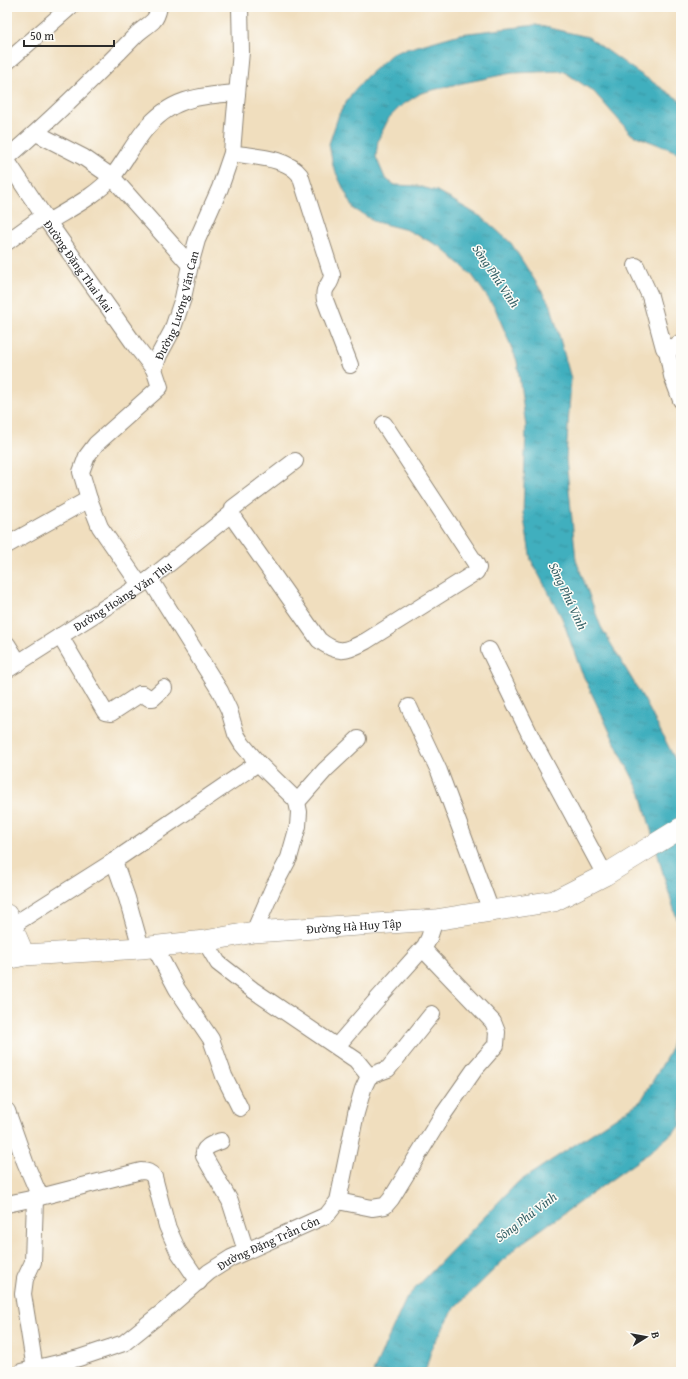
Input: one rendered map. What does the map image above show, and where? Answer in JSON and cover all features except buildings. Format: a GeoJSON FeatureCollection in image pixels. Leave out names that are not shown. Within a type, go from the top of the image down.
{"type":"FeatureCollection","features":[{"type":"Feature","properties":{"kind":"main road","name":"Đường Hà Huy Tập"},"geometry":{"type":"LineString","coordinates":[[16,957],[148,947],[205,941],[254,932],[435,920],[554,901],[605,875],[681,828]]}},
{"type":"Feature","properties":{"kind":"main road"},"geometry":{"type":"LineString","coordinates":[[10,920],[16,957]]}},
{"type":"Feature","properties":{"kind":"street"},"geometry":{"type":"LineString","coordinates":[[7,62],[70,7]]}},
{"type":"Feature","properties":{"kind":"street"},"geometry":{"type":"LineString","coordinates":[[7,160],[98,75],[139,32],[153,21],[157,15],[159,7]]}},
{"type":"Feature","properties":{"kind":"street","name":"Đường Lương Văn Can"},"geometry":{"type":"LineString","coordinates":[[240,7],[241,52],[232,153],[220,188],[196,240],[183,298],[172,331],[159,355],[154,369],[160,387],[96,444],[87,456],[81,472],[88,499],[100,527],[145,582],[220,691],[229,710],[236,734],[242,744],[258,763],[297,802]]}},
{"type":"Feature","properties":{"kind":"street"},"geometry":{"type":"LineString","coordinates":[[7,242],[45,219],[95,192],[112,177],[145,130],[163,112],[173,105],[189,99],[208,95],[237,93]]}},
{"type":"Feature","properties":{"kind":"street"},"geometry":{"type":"LineString","coordinates":[[36,133],[83,157],[112,177],[190,266]]}},
{"type":"Feature","properties":{"kind":"street"},"geometry":{"type":"LineString","coordinates":[[232,153],[276,160],[289,164],[296,168],[300,175],[332,275],[332,280],[324,289],[325,300],[350,365]]}},
{"type":"Feature","properties":{"kind":"street","name":"Đường Đặng Thai Mai"},"geometry":{"type":"LineString","coordinates":[[7,160],[45,219],[135,345],[154,369]]}},
{"type":"Feature","properties":{"kind":"street"},"geometry":{"type":"LineString","coordinates":[[636,266],[650,296],[662,344],[664,348],[674,346],[672,376],[681,400]]}},
{"type":"Feature","properties":{"kind":"street"},"geometry":{"type":"LineString","coordinates":[[232,513],[234,519],[319,640],[329,648],[338,651],[353,648],[366,641],[476,572],[478,568],[384,424]]}},
{"type":"Feature","properties":{"kind":"street","name":"Đường Hoàng Văn Thụ"},"geometry":{"type":"LineString","coordinates":[[13,666],[145,582],[232,513],[233,508],[295,461]]}},
{"type":"Feature","properties":{"kind":"street"},"geometry":{"type":"LineString","coordinates":[[7,544],[88,499]]}},
{"type":"Feature","properties":{"kind":"street"},"geometry":{"type":"LineString","coordinates":[[60,636],[105,712],[111,713],[140,694],[153,698],[164,688]]}},
{"type":"Feature","properties":{"kind":"street"},"geometry":{"type":"LineString","coordinates":[[7,644],[13,666]]}},
{"type":"Feature","properties":{"kind":"street"},"geometry":{"type":"LineString","coordinates":[[489,650],[534,743],[605,875]]}},
{"type":"Feature","properties":{"kind":"street"},"geometry":{"type":"LineString","coordinates":[[409,707],[439,771],[491,911]]}},
{"type":"Feature","properties":{"kind":"street"},"geometry":{"type":"LineString","coordinates":[[254,932],[293,846],[298,826],[299,812],[297,802],[325,770],[358,739]]}},
{"type":"Feature","properties":{"kind":"street"},"geometry":{"type":"LineString","coordinates":[[10,920],[114,861],[258,763]]}},
{"type":"Feature","properties":{"kind":"street"},"geometry":{"type":"LineString","coordinates":[[114,861],[127,898],[148,947],[211,1039],[224,1076],[240,1108]]}},
{"type":"Feature","properties":{"kind":"street"},"geometry":{"type":"LineString","coordinates":[[337,1046],[374,1002],[423,949],[429,938],[435,920]]}},
{"type":"Feature","properties":{"kind":"street"},"geometry":{"type":"LineString","coordinates":[[205,941],[218,963],[253,990],[356,1060],[369,1076],[388,1069],[432,1014]]}},
{"type":"Feature","properties":{"kind":"street"},"geometry":{"type":"LineString","coordinates":[[338,1201],[372,1208],[385,1206],[391,1199],[440,1119],[476,1069],[496,1045],[497,1032],[493,1022],[423,949]]}},
{"type":"Feature","properties":{"kind":"street","name":"Đường Đặng Trần Côn"},"geometry":{"type":"LineString","coordinates":[[28,1370],[79,1358],[124,1343],[145,1328],[209,1272],[231,1258],[328,1215],[338,1201],[356,1113],[363,1089],[369,1076]]}},
{"type":"Feature","properties":{"kind":"street"},"geometry":{"type":"LineString","coordinates":[[7,1111],[38,1198],[33,1262],[25,1279],[23,1294],[28,1370]]}},
{"type":"Feature","properties":{"kind":"street"},"geometry":{"type":"LineString","coordinates":[[221,1140],[205,1149],[203,1153],[230,1200],[246,1252]]}},
{"type":"Feature","properties":{"kind":"street"},"geometry":{"type":"LineString","coordinates":[[7,1204],[38,1198],[141,1171],[151,1173],[157,1186],[167,1226],[178,1251],[198,1282]]}},
{"type":"Feature","properties":{"kind":"water","name":"Sông Phú Vinh"},"geometry":{"type":"Polygon","coordinates":[[[536,25],[588,37],[681,101],[681,151],[677,152],[631,134],[594,92],[563,71],[512,73],[421,93],[401,106],[389,118],[378,140],[376,157],[385,178],[395,185],[417,186],[437,191],[483,218],[511,243],[551,306],[571,379],[566,459],[576,560],[601,627],[645,701],[681,771],[681,932],[641,794],[581,671],[562,618],[531,560],[523,513],[526,427],[517,361],[495,308],[472,275],[441,247],[407,230],[376,222],[354,209],[333,166],[329,144],[339,114],[352,93],[367,76],[393,53],[460,34],[536,25]]]}},
{"type":"Feature","properties":{"kind":"water","name":"Sông Phú Vinh"},"geometry":{"type":"Polygon","coordinates":[[[681,1004],[681,1126],[646,1155],[519,1245],[454,1309],[432,1347],[425,1372],[373,1372],[407,1297],[517,1183],[641,1101],[669,1053],[681,1004]]]}}]}
